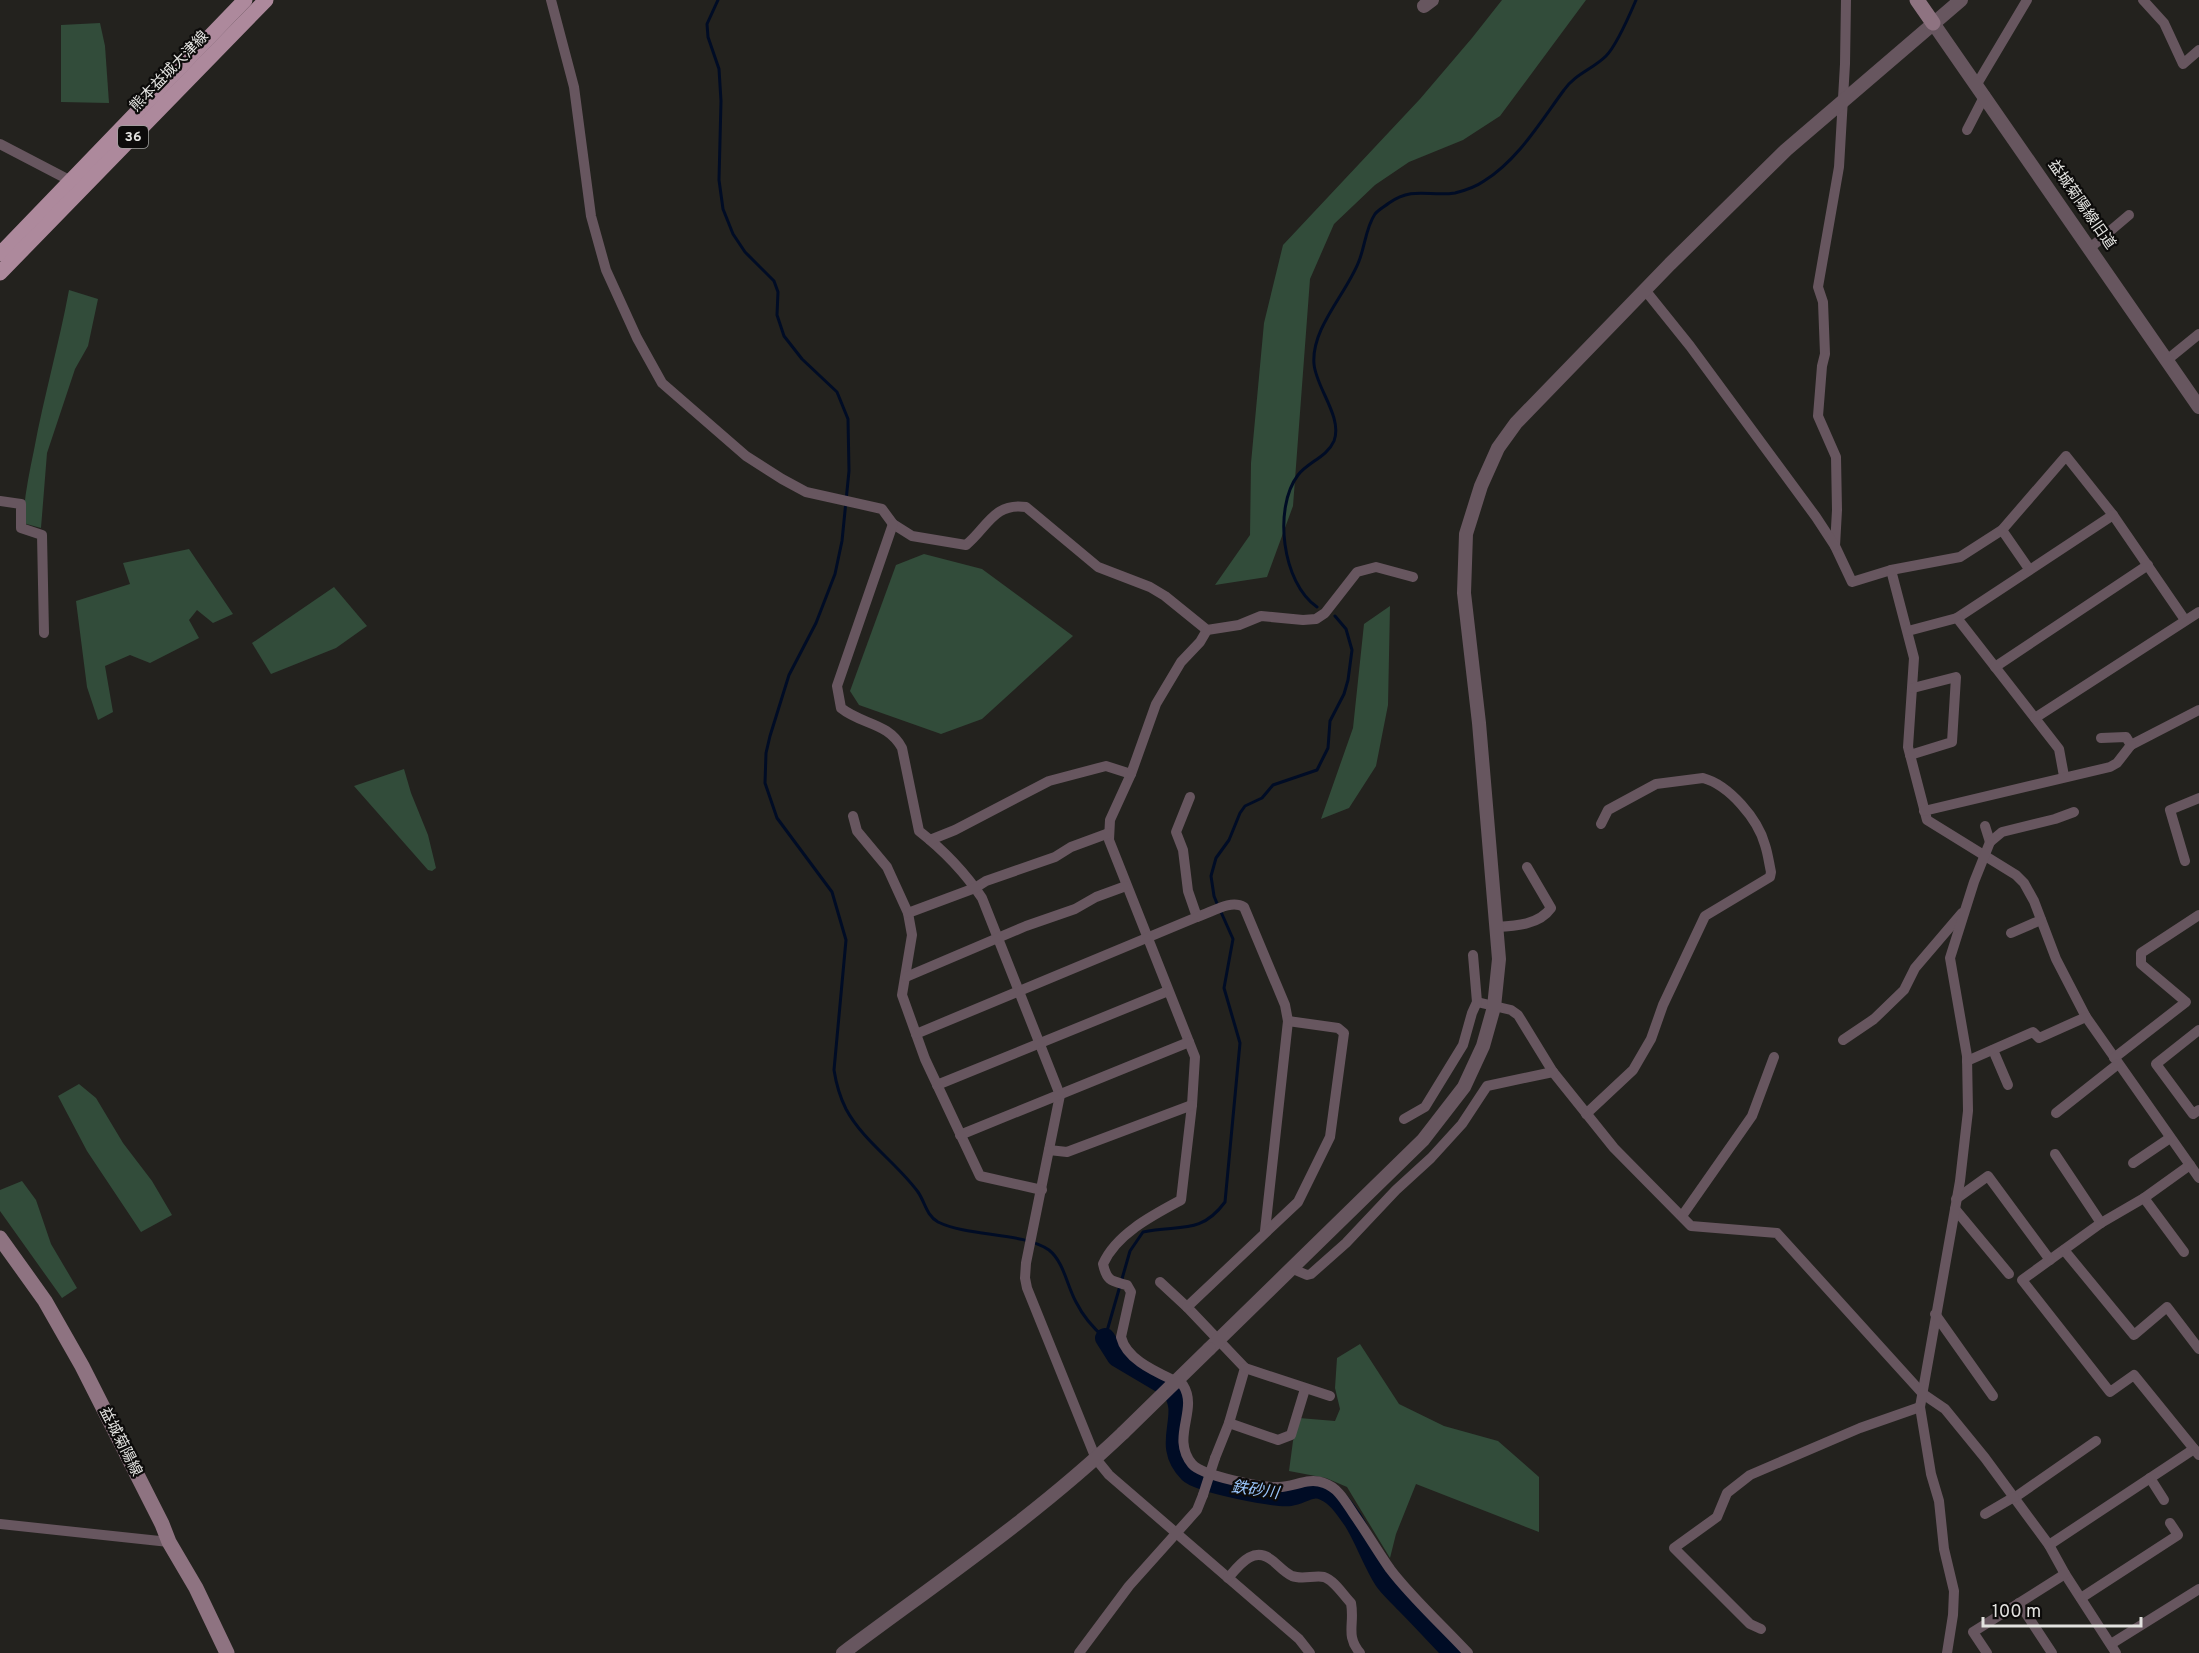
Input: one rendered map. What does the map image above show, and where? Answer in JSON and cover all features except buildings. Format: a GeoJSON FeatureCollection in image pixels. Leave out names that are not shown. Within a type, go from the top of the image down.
{"type":"FeatureCollection","features":[{"type":"Feature","properties":{"kind":"main road","name":"熊本益城大津線"},"geometry":{"type":"LineString","coordinates":[[0,254],[245,0]]}},
{"type":"Feature","properties":{"kind":"main road","name":"熊本益城大津線"},"geometry":{"type":"LineString","coordinates":[[0,273],[266,0]]}},
{"type":"Feature","properties":{"kind":"main road"},"geometry":{"type":"LineString","coordinates":[[1918,1],[1933,23]]}},
{"type":"Feature","properties":{"kind":"main road","name":"益城菊陽線"},"geometry":{"type":"LineString","coordinates":[[0,1238],[45,1301],[82,1366],[227,1653]]}},
{"type":"Feature","properties":{"kind":"street"},"geometry":{"type":"LineString","coordinates":[[551,0],[574,87],[591,216],[606,270],[637,338],[662,383],[746,456],[806,492],[882,509],[893,524],[912,536],[966,545],[998,511],[1014,505],[1026,507],[1098,567],[1150,587],[1166,596],[1206,630],[1239,625],[1261,616],[1316,619],[1325,613],[1357,572],[1376,567],[1413,577]]}},
{"type":"Feature","properties":{"kind":"street"},"geometry":{"type":"LineString","coordinates":[[1835,546],[1836,457],[1818,416],[1821,366],[1825,354],[1823,302],[1818,287],[1839,167],[1846,0]]}},
{"type":"Feature","properties":{"kind":"street"},"geometry":{"type":"LineString","coordinates":[[843,1653],[1004,1533],[1096,1459],[1423,1140],[1464,1087],[1475,1067],[1494,1007],[1499,959],[1479,723],[1464,593],[1466,534],[1481,486],[1494,458],[1516,423],[1645,290],[1786,150],[1961,0]]}},
{"type":"Feature","properties":{"kind":"street"},"geometry":{"type":"LineString","coordinates":[[1967,130],[1981,90],[2028,0]]}},
{"type":"Feature","properties":{"kind":"street"},"geometry":{"type":"LineString","coordinates":[[2143,0],[2164,23],[2183,64],[2199,50]]}},
{"type":"Feature","properties":{"kind":"street","name":"益城菊陽線旧道"},"geometry":{"type":"LineString","coordinates":[[1933,23],[2199,407]]}},
{"type":"Feature","properties":{"kind":"street"},"geometry":{"type":"LineString","coordinates":[[0,144],[71,181]]}},
{"type":"Feature","properties":{"kind":"street"},"geometry":{"type":"LineString","coordinates":[[2090,248],[2129,215]]}},
{"type":"Feature","properties":{"kind":"street"},"geometry":{"type":"LineString","coordinates":[[1645,290],[1690,346],[1816,517],[1835,546],[1852,582],[1891,570],[1960,556],[2002,530],[2066,456],[2113,515],[2185,620]]}},
{"type":"Feature","properties":{"kind":"street"},"geometry":{"type":"LineString","coordinates":[[2167,360],[2199,334]]}},
{"type":"Feature","properties":{"kind":"street"},"geometry":{"type":"LineString","coordinates":[[0,501],[21,504],[21,528],[42,535],[44,633]]}},
{"type":"Feature","properties":{"kind":"street"},"geometry":{"type":"LineString","coordinates":[[1908,631],[1956,618],[2113,515]]}},
{"type":"Feature","properties":{"kind":"street"},"geometry":{"type":"LineString","coordinates":[[893,524],[837,686],[841,708],[852,716],[887,729],[902,748],[920,831],[982,898],[1060,1095],[1026,1263],[1027,1288],[1096,1459],[1109,1475],[1299,1639],[1310,1653]]}},
{"type":"Feature","properties":{"kind":"street"},"geometry":{"type":"LineString","coordinates":[[2002,530],[2029,568]]}},
{"type":"Feature","properties":{"kind":"street"},"geometry":{"type":"LineString","coordinates":[[1995,667],[2148,566]]}},
{"type":"Feature","properties":{"kind":"street"},"geometry":{"type":"LineString","coordinates":[[1891,570],[1914,658],[1908,747],[1927,820],[2016,875],[2024,883],[2042,920],[2056,959],[2086,1017],[2199,1178]]}},
{"type":"Feature","properties":{"kind":"street"},"geometry":{"type":"LineString","coordinates":[[2035,718],[2199,612]]}},
{"type":"Feature","properties":{"kind":"street"},"geometry":{"type":"LineString","coordinates":[[1956,618],[2059,749],[2064,776]]}},
{"type":"Feature","properties":{"kind":"street"},"geometry":{"type":"LineString","coordinates":[[1206,630],[1200,642],[1181,662],[1156,704],[1131,774],[1110,820],[1109,840],[1195,1057],[1181,1200],[1149,1217],[1113,1247],[1103,1264],[1105,1275],[1108,1279],[1127,1285],[1131,1292],[1121,1337],[1129,1354],[1182,1385],[1186,1390],[1188,1406],[1182,1438],[1191,1463],[1215,1477],[1279,1488],[1309,1481],[1324,1483],[1339,1492],[1392,1570],[1468,1653]]}},
{"type":"Feature","properties":{"kind":"street"},"geometry":{"type":"LineString","coordinates":[[1910,755],[1952,742],[1956,677],[1912,688]]}},
{"type":"Feature","properties":{"kind":"street"},"geometry":{"type":"LineString","coordinates":[[1924,811],[2064,776],[2110,767],[2117,763],[2131,745],[2199,710]]}},
{"type":"Feature","properties":{"kind":"street"},"geometry":{"type":"LineString","coordinates":[[2101,738],[2126,737],[2131,745]]}},
{"type":"Feature","properties":{"kind":"street"},"geometry":{"type":"LineString","coordinates":[[930,840],[955,830],[1049,781],[1106,765],[1131,774]]}},
{"type":"Feature","properties":{"kind":"street"},"geometry":{"type":"LineString","coordinates":[[1586,1114],[1633,1070],[1651,1039],[1663,1005],[1705,916],[1770,877],[1771,873],[1763,839],[1743,805],[1710,780],[1703,778],[1656,784],[1608,810],[1601,824]]}},
{"type":"Feature","properties":{"kind":"street"},"geometry":{"type":"LineString","coordinates":[[1190,797],[1176,832],[1183,850],[1188,891],[1201,916]]}},
{"type":"Feature","properties":{"kind":"street"},"geometry":{"type":"LineString","coordinates":[[2185,861],[2170,810],[2199,798]]}},
{"type":"Feature","properties":{"kind":"street"},"geometry":{"type":"LineString","coordinates":[[1990,842],[2002,832],[2074,813]]}},
{"type":"Feature","properties":{"kind":"street"},"geometry":{"type":"LineString","coordinates":[[853,816],[858,831],[887,867],[908,913],[912,935],[902,995],[937,1085],[980,1176],[1042,1190]]}},
{"type":"Feature","properties":{"kind":"street"},"geometry":{"type":"LineString","coordinates":[[1949,1652],[1954,1591],[1944,1549],[1939,1501],[1931,1474],[1920,1407],[1956,1204],[1968,1111],[1967,1061],[1950,958],[1974,882],[1986,857],[1990,842],[1985,826]]}},
{"type":"Feature","properties":{"kind":"street"},"geometry":{"type":"LineString","coordinates":[[908,913],[975,888],[986,881],[1055,857],[1071,847],[1109,833]]}},
{"type":"Feature","properties":{"kind":"street"},"geometry":{"type":"LineString","coordinates":[[1496,927],[1523,925],[1547,914],[1551,908],[1527,867]]}},
{"type":"Feature","properties":{"kind":"street"},"geometry":{"type":"LineString","coordinates":[[906,977],[1126,886]]}},
{"type":"Feature","properties":{"kind":"street"},"geometry":{"type":"LineString","coordinates":[[916,1034],[1201,916],[1232,904],[1244,907],[1285,1005],[1288,1021],[1265,1230]]}},
{"type":"Feature","properties":{"kind":"street"},"geometry":{"type":"LineString","coordinates":[[1843,1040],[1875,1019],[1904,990],[1915,968],[1966,908]]}},
{"type":"Feature","properties":{"kind":"street"},"geometry":{"type":"LineString","coordinates":[[2056,1113],[2186,1002],[2141,964],[2140,953],[2199,915]]}},
{"type":"Feature","properties":{"kind":"street"},"geometry":{"type":"LineString","coordinates":[[2012,933],[2042,920]]}},
{"type":"Feature","properties":{"kind":"street"},"geometry":{"type":"LineString","coordinates":[[1404,1119],[1425,1107],[1463,1045],[1477,1002],[1473,955]]}},
{"type":"Feature","properties":{"kind":"street"},"geometry":{"type":"LineString","coordinates":[[937,1085],[1168,990]]}},
{"type":"Feature","properties":{"kind":"street"},"geometry":{"type":"LineString","coordinates":[[1477,1002],[1511,1010],[1518,1015],[1553,1072],[1586,1114],[1614,1148],[1691,1226],[1777,1233],[1923,1394],[1945,1409],[1985,1458],[2049,1545],[2065,1574],[2114,1649],[2199,1589]]}},
{"type":"Feature","properties":{"kind":"street"},"geometry":{"type":"LineString","coordinates":[[1967,1061],[2033,1032],[2040,1042],[2086,1017]]}},
{"type":"Feature","properties":{"kind":"street"},"geometry":{"type":"LineString","coordinates":[[1187,1307],[1265,1230],[1298,1202],[1330,1137],[1344,1036],[1342,1030],[1288,1021]]}},
{"type":"Feature","properties":{"kind":"street"},"geometry":{"type":"LineString","coordinates":[[2199,1030],[2156,1064],[2193,1114],[2199,1110]]}},
{"type":"Feature","properties":{"kind":"street"},"geometry":{"type":"LineString","coordinates":[[960,1136],[1190,1042]]}},
{"type":"Feature","properties":{"kind":"street"},"geometry":{"type":"LineString","coordinates":[[1993,1050],[2008,1085]]}},
{"type":"Feature","properties":{"kind":"street"},"geometry":{"type":"LineString","coordinates":[[1682,1216],[1752,1116],[1774,1057]]}},
{"type":"Feature","properties":{"kind":"street"},"geometry":{"type":"LineString","coordinates":[[1293,1269],[1307,1275],[1311,1274],[1346,1244],[1454,1133],[1487,1086],[1553,1072]]}},
{"type":"Feature","properties":{"kind":"street"},"geometry":{"type":"LineString","coordinates":[[1048,1150],[1067,1152],[1192,1105]]}},
{"type":"Feature","properties":{"kind":"street"},"geometry":{"type":"LineString","coordinates":[[2133,1163],[2170,1138]]}},
{"type":"Feature","properties":{"kind":"street"},"geometry":{"type":"LineString","coordinates":[[2055,1154],[2101,1223]]}},
{"type":"Feature","properties":{"kind":"street"},"geometry":{"type":"LineString","coordinates":[[2049,1545],[2150,1478],[2197,1452],[2134,1375],[2110,1392],[2022,1280],[2101,1223],[2144,1198],[2190,1165]]}},
{"type":"Feature","properties":{"kind":"street"},"geometry":{"type":"LineString","coordinates":[[1956,1204],[1988,1176],[2050,1260]]}},
{"type":"Feature","properties":{"kind":"street"},"geometry":{"type":"LineString","coordinates":[[2144,1198],[2184,1252]]}},
{"type":"Feature","properties":{"kind":"street"},"geometry":{"type":"LineString","coordinates":[[1956,1204],[2009,1274]]}},
{"type":"Feature","properties":{"kind":"street"},"geometry":{"type":"LineString","coordinates":[[2064,1250],[2134,1335],[2167,1307],[2199,1349]]}},
{"type":"Feature","properties":{"kind":"street"},"geometry":{"type":"LineString","coordinates":[[1160,1282],[1187,1307],[1214,1345],[1245,1368],[1330,1396]]}},
{"type":"Feature","properties":{"kind":"street"},"geometry":{"type":"LineString","coordinates":[[1935,1314],[1993,1396]]}},
{"type":"Feature","properties":{"kind":"street"},"geometry":{"type":"LineString","coordinates":[[1079,1653],[1129,1586],[1178,1534],[1197,1510],[1229,1423],[1245,1368]]}},
{"type":"Feature","properties":{"kind":"street"},"geometry":{"type":"LineString","coordinates":[[1229,1423],[1278,1440],[1285,1439],[1291,1435],[1305,1389]]}},
{"type":"Feature","properties":{"kind":"street"},"geometry":{"type":"LineString","coordinates":[[1761,1629],[1750,1624],[1674,1548],[1717,1517],[1727,1493],[1750,1475],[1860,1428],[1920,1407]]}},
{"type":"Feature","properties":{"kind":"street"},"geometry":{"type":"LineString","coordinates":[[1985,1514],[2014,1498],[2096,1442]]}},
{"type":"Feature","properties":{"kind":"street"},"geometry":{"type":"LineString","coordinates":[[2150,1478],[2164,1500]]}},
{"type":"Feature","properties":{"kind":"street"},"geometry":{"type":"LineString","coordinates":[[2081,1598],[2178,1535],[2170,1522]]}},
{"type":"Feature","properties":{"kind":"street"},"geometry":{"type":"LineString","coordinates":[[0,1524],[169,1542]]}},
{"type":"Feature","properties":{"kind":"street"},"geometry":{"type":"LineString","coordinates":[[1227,1578],[1243,1560],[1254,1556],[1268,1557],[1289,1575],[1299,1578],[1324,1577],[1330,1580],[1351,1603],[1351,1638],[1360,1653]]}},
{"type":"Feature","properties":{"kind":"street"},"geometry":{"type":"LineString","coordinates":[[1986,1653],[1973,1632],[2065,1574]]}},
{"type":"Feature","properties":{"kind":"street"},"geometry":{"type":"LineString","coordinates":[[2019,1603],[2052,1653]]}},
{"type":"Feature","properties":{"kind":"green space"},"geometry":{"type":"Polygon","coordinates":[[[1502,0],[1586,0],[1500,116],[1463,140],[1409,162],[1375,185],[1334,224],[1310,279],[1293,506],[1267,577],[1215,585],[1250,535],[1251,463],[1264,323],[1283,245],[1420,99],[1502,0]]]}},
{"type":"Feature","properties":{"kind":"green space"},"geometry":{"type":"Polygon","coordinates":[[[100,23],[105,46],[109,103],[61,102],[61,25],[100,23]]]}},
{"type":"Feature","properties":{"kind":"green space"},"geometry":{"type":"Polygon","coordinates":[[[69,290],[98,299],[88,346],[75,369],[47,453],[41,528],[23,523],[24,504],[69,290]]]}},
{"type":"Feature","properties":{"kind":"green space"},"geometry":{"type":"Polygon","coordinates":[[[189,549],[233,614],[213,623],[197,610],[189,620],[199,638],[150,663],[130,655],[105,666],[113,712],[98,720],[87,687],[76,601],[130,584],[123,563],[189,549]]]}},
{"type":"Feature","properties":{"kind":"green space"},"geometry":{"type":"Polygon","coordinates":[[[924,554],[982,569],[1073,636],[982,719],[941,734],[859,705],[850,691],[896,565],[924,554]]]}},
{"type":"Feature","properties":{"kind":"green space"},"geometry":{"type":"Polygon","coordinates":[[[334,587],[367,626],[336,648],[271,674],[252,643],[334,587]]]}},
{"type":"Feature","properties":{"kind":"green space"},"geometry":{"type":"Polygon","coordinates":[[[1390,606],[1388,705],[1376,766],[1349,808],[1321,819],[1353,728],[1364,624],[1390,606]]]}},
{"type":"Feature","properties":{"kind":"green space"},"geometry":{"type":"Polygon","coordinates":[[[404,769],[428,835],[436,868],[432,871],[428,870],[354,786],[404,769]]]}},
{"type":"Feature","properties":{"kind":"green space"},"geometry":{"type":"Polygon","coordinates":[[[79,1084],[96,1098],[123,1143],[152,1181],[172,1215],[141,1232],[87,1151],[58,1096],[79,1084]]]}},
{"type":"Feature","properties":{"kind":"green space"},"geometry":{"type":"Polygon","coordinates":[[[22,1181],[36,1200],[51,1244],[77,1288],[62,1298],[0,1211],[0,1190],[22,1181]]]}},
{"type":"Feature","properties":{"kind":"green space"},"geometry":{"type":"Polygon","coordinates":[[[1360,1344],[1399,1404],[1444,1426],[1498,1441],[1539,1477],[1539,1532],[1416,1484],[1396,1534],[1390,1558],[1347,1487],[1326,1478],[1289,1471],[1299,1418],[1335,1421],[1340,1409],[1335,1388],[1337,1358],[1360,1344]]]}},
{"type":"Feature","properties":{"kind":"waterway"},"geometry":{"type":"LineString","coordinates":[[718,0],[707,24],[708,37],[719,69],[721,101],[719,180],[723,209],[733,234],[745,252],[774,281],[778,292],[777,315],[784,336],[802,359],[837,392],[848,419],[849,471],[842,541],[835,574],[816,623],[789,675],[766,753],[765,783],[777,818],[832,892],[846,940],[834,1070],[838,1090],[853,1121],[910,1181],[934,1219],[951,1227],[1025,1240],[1049,1250],[1062,1268],[1082,1312],[1105,1338],[1130,1251],[1143,1232],[1197,1224],[1216,1213],[1225,1202],[1240,1043],[1224,988],[1233,939],[1221,912]]}},
{"type":"Feature","properties":{"kind":"waterway"},"geometry":{"type":"LineString","coordinates":[[1317,607],[1305,596],[1289,563],[1285,544],[1286,506],[1290,489],[1298,475],[1327,451],[1334,441],[1335,422],[1316,373],[1315,351],[1324,324],[1359,261],[1372,219],[1378,211],[1398,198],[1414,193],[1455,193],[1478,185],[1496,172],[1528,139],[1568,84],[1606,56],[1623,29],[1636,0]]}},
{"type":"Feature","properties":{"kind":"waterway"},"geometry":{"type":"LineString","coordinates":[[1218,906],[1211,876],[1216,858],[1229,840],[1240,813],[1245,806],[1262,798],[1273,785],[1317,770],[1328,748],[1330,721],[1344,694],[1352,650],[1346,629],[1335,616]]}},
{"type":"Feature","properties":{"kind":"waterway","name":"鉄砂川"},"geometry":{"type":"LineString","coordinates":[[1105,1338],[1117,1357],[1171,1389],[1177,1399],[1178,1409],[1176,1451],[1180,1462],[1189,1473],[1207,1481],[1270,1495],[1290,1496],[1316,1489],[1329,1493],[1353,1520],[1386,1583],[1453,1653]]}}]}
